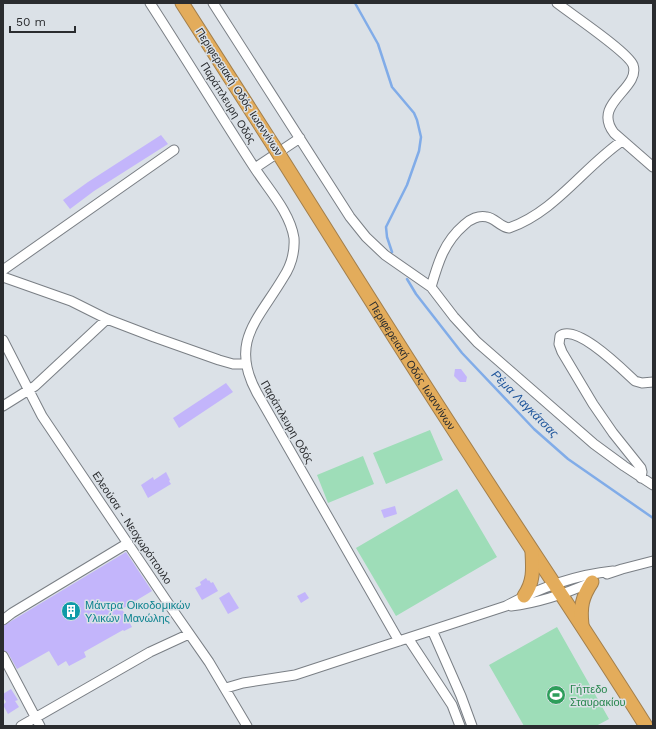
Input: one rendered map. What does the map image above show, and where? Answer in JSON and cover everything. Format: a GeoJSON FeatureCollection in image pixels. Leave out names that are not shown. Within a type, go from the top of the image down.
{"type":"FeatureCollection","features":[{"type":"Feature","properties":{"kind":"highway","name":"Περιφερειακή Οδός Ιωαννίνων"},"geometry":{"type":"LineString","coordinates":[[182,3],[444,416],[582,625],[646,726]]}},
{"type":"Feature","properties":{"kind":"highway"},"geometry":{"type":"LineString","coordinates":[[524,596],[529,590],[533,577],[532,550]]}},
{"type":"Feature","properties":{"kind":"highway"},"geometry":{"type":"LineString","coordinates":[[582,625],[581,606],[583,598],[592,582]]}},
{"type":"Feature","properties":{"kind":"street","name":"Παράπλευρη Οδός"},"geometry":{"type":"LineString","coordinates":[[150,3],[282,208],[289,222],[294,238],[292,260],[286,274],[249,333],[246,346],[246,364],[249,376],[257,393],[399,641]]}},
{"type":"Feature","properties":{"kind":"street"},"geometry":{"type":"LineString","coordinates":[[213,3],[358,228],[385,255],[431,287],[454,317],[478,342],[594,444],[653,485]]}},
{"type":"Feature","properties":{"kind":"street"},"geometry":{"type":"LineString","coordinates":[[556,3],[614,46],[626,56],[632,64],[632,79],[610,108],[607,116],[609,127],[622,141],[653,166]]}},
{"type":"Feature","properties":{"kind":"street"},"geometry":{"type":"LineString","coordinates":[[255,168],[300,138]]}},
{"type":"Feature","properties":{"kind":"street"},"geometry":{"type":"LineString","coordinates":[[431,287],[443,252],[455,233],[466,222],[475,218],[486,216],[504,227],[509,228],[538,213],[549,206],[597,160],[622,141]]}},
{"type":"Feature","properties":{"kind":"street"},"geometry":{"type":"LineString","coordinates":[[3,270],[174,150]]}},
{"type":"Feature","properties":{"kind":"street"},"geometry":{"type":"LineString","coordinates":[[3,277],[71,301],[107,319],[219,360],[233,364],[246,364]]}},
{"type":"Feature","properties":{"kind":"street"},"geometry":{"type":"LineString","coordinates":[[3,406],[28,391],[107,319]]}},
{"type":"Feature","properties":{"kind":"street"},"geometry":{"type":"LineString","coordinates":[[641,478],[641,468],[602,418],[572,369],[560,347],[560,336],[562,334],[568,334],[582,337],[635,380],[642,383],[653,382]]}},
{"type":"Feature","properties":{"kind":"street","name":"Ελεούσα - Νεοχωρόπουλο"},"geometry":{"type":"LineString","coordinates":[[3,340],[28,391],[52,432],[189,634],[210,662],[248,726]]}},
{"type":"Feature","properties":{"kind":"street"},"geometry":{"type":"LineString","coordinates":[[3,620],[18,609],[128,543]]}},
{"type":"Feature","properties":{"kind":"street"},"geometry":{"type":"LineString","coordinates":[[506,606],[531,603],[586,575],[613,571],[653,562]]}},
{"type":"Feature","properties":{"kind":"street"},"geometry":{"type":"LineString","coordinates":[[226,688],[243,683],[295,676],[506,606],[524,596],[592,582],[613,571]]}},
{"type":"Feature","properties":{"kind":"street"},"geometry":{"type":"LineString","coordinates":[[432,630],[459,690],[472,726]]}},
{"type":"Feature","properties":{"kind":"street"},"geometry":{"type":"LineString","coordinates":[[21,726],[150,652],[189,634]]}},
{"type":"Feature","properties":{"kind":"street"},"geometry":{"type":"LineString","coordinates":[[408,638],[452,705],[460,726]]}},
{"type":"Feature","properties":{"kind":"street"},"geometry":{"type":"LineString","coordinates":[[3,656],[40,726]]}},
{"type":"Feature","properties":{"kind":"green space"},"geometry":{"type":"Polygon","coordinates":[[[430,430],[443,460],[386,484],[373,453],[430,430]]]}},
{"type":"Feature","properties":{"kind":"green space"},"geometry":{"type":"Polygon","coordinates":[[[363,456],[374,484],[328,503],[317,475],[363,456]]]}},
{"type":"Feature","properties":{"kind":"green space"},"geometry":{"type":"Polygon","coordinates":[[[457,489],[497,557],[396,616],[356,548],[457,489]]]}},
{"type":"Feature","properties":{"kind":"green space"},"geometry":{"type":"Polygon","coordinates":[[[557,627],[609,719],[596,726],[524,726],[489,665],[557,627]]]}},
{"type":"Feature","properties":{"kind":"building"},"geometry":{"type":"Polygon","coordinates":[[[161,135],[168,144],[94,191],[70,209],[63,200],[88,182],[161,135]]]}},
{"type":"Feature","properties":{"kind":"building"},"geometry":{"type":"Polygon","coordinates":[[[455,369],[461,369],[467,377],[466,382],[460,382],[454,376],[455,369]]]}},
{"type":"Feature","properties":{"kind":"building"},"geometry":{"type":"Polygon","coordinates":[[[226,383],[233,392],[179,428],[173,418],[226,383]]]}},
{"type":"Feature","properties":{"kind":"building"},"geometry":{"type":"Polygon","coordinates":[[[166,472],[171,484],[148,498],[141,485],[153,477],[154,480],[166,472]]]}},
{"type":"Feature","properties":{"kind":"building"},"geometry":{"type":"Polygon","coordinates":[[[395,506],[397,514],[384,518],[381,510],[395,506]]]}},
{"type":"Feature","properties":{"kind":"building","name":"Μάντρα Οικοδομικών Υλικών Μανώλης"},"geometry":{"type":"Polygon","coordinates":[[[126,552],[152,591],[122,609],[132,627],[124,631],[123,630],[84,652],[86,657],[69,666],[66,661],[58,666],[49,651],[17,669],[8,653],[3,650],[3,626],[126,552]]]}},
{"type":"Feature","properties":{"kind":"building"},"geometry":{"type":"Polygon","coordinates":[[[206,578],[211,583],[213,582],[218,591],[202,600],[195,588],[201,585],[200,582],[206,578]]]}},
{"type":"Feature","properties":{"kind":"building"},"geometry":{"type":"Polygon","coordinates":[[[229,592],[239,608],[228,614],[219,598],[229,592]]]}},
{"type":"Feature","properties":{"kind":"building"},"geometry":{"type":"Polygon","coordinates":[[[305,592],[309,598],[301,603],[297,596],[305,592]]]}},
{"type":"Feature","properties":{"kind":"building"},"geometry":{"type":"Polygon","coordinates":[[[11,689],[18,700],[15,701],[19,707],[8,714],[3,705],[6,702],[3,694],[11,689]]]}},
{"type":"Feature","properties":{"kind":"waterway","name":"Ρέμα Λαγκάτσας"},"geometry":{"type":"LineString","coordinates":[[355,3],[378,44],[392,87],[414,113],[421,137],[419,151],[407,185],[386,227],[387,237],[392,252]]}},
{"type":"Feature","properties":{"kind":"waterway","name":"Ρέμα Λαγκάτσας"},"geometry":{"type":"LineString","coordinates":[[407,279],[416,294],[462,353],[534,429],[568,459],[653,518]]}},
{"type":"Feature","properties":{"kind":"place","name":"Μάντρα Οικοδομικών Υλικών Μανώλης"},"geometry":{"type":"Point","coordinates":[71,611]}},
{"type":"Feature","properties":{"kind":"place","name":"Γήπεδο Σταυρακίου"},"geometry":{"type":"Point","coordinates":[556,695]}}]}
